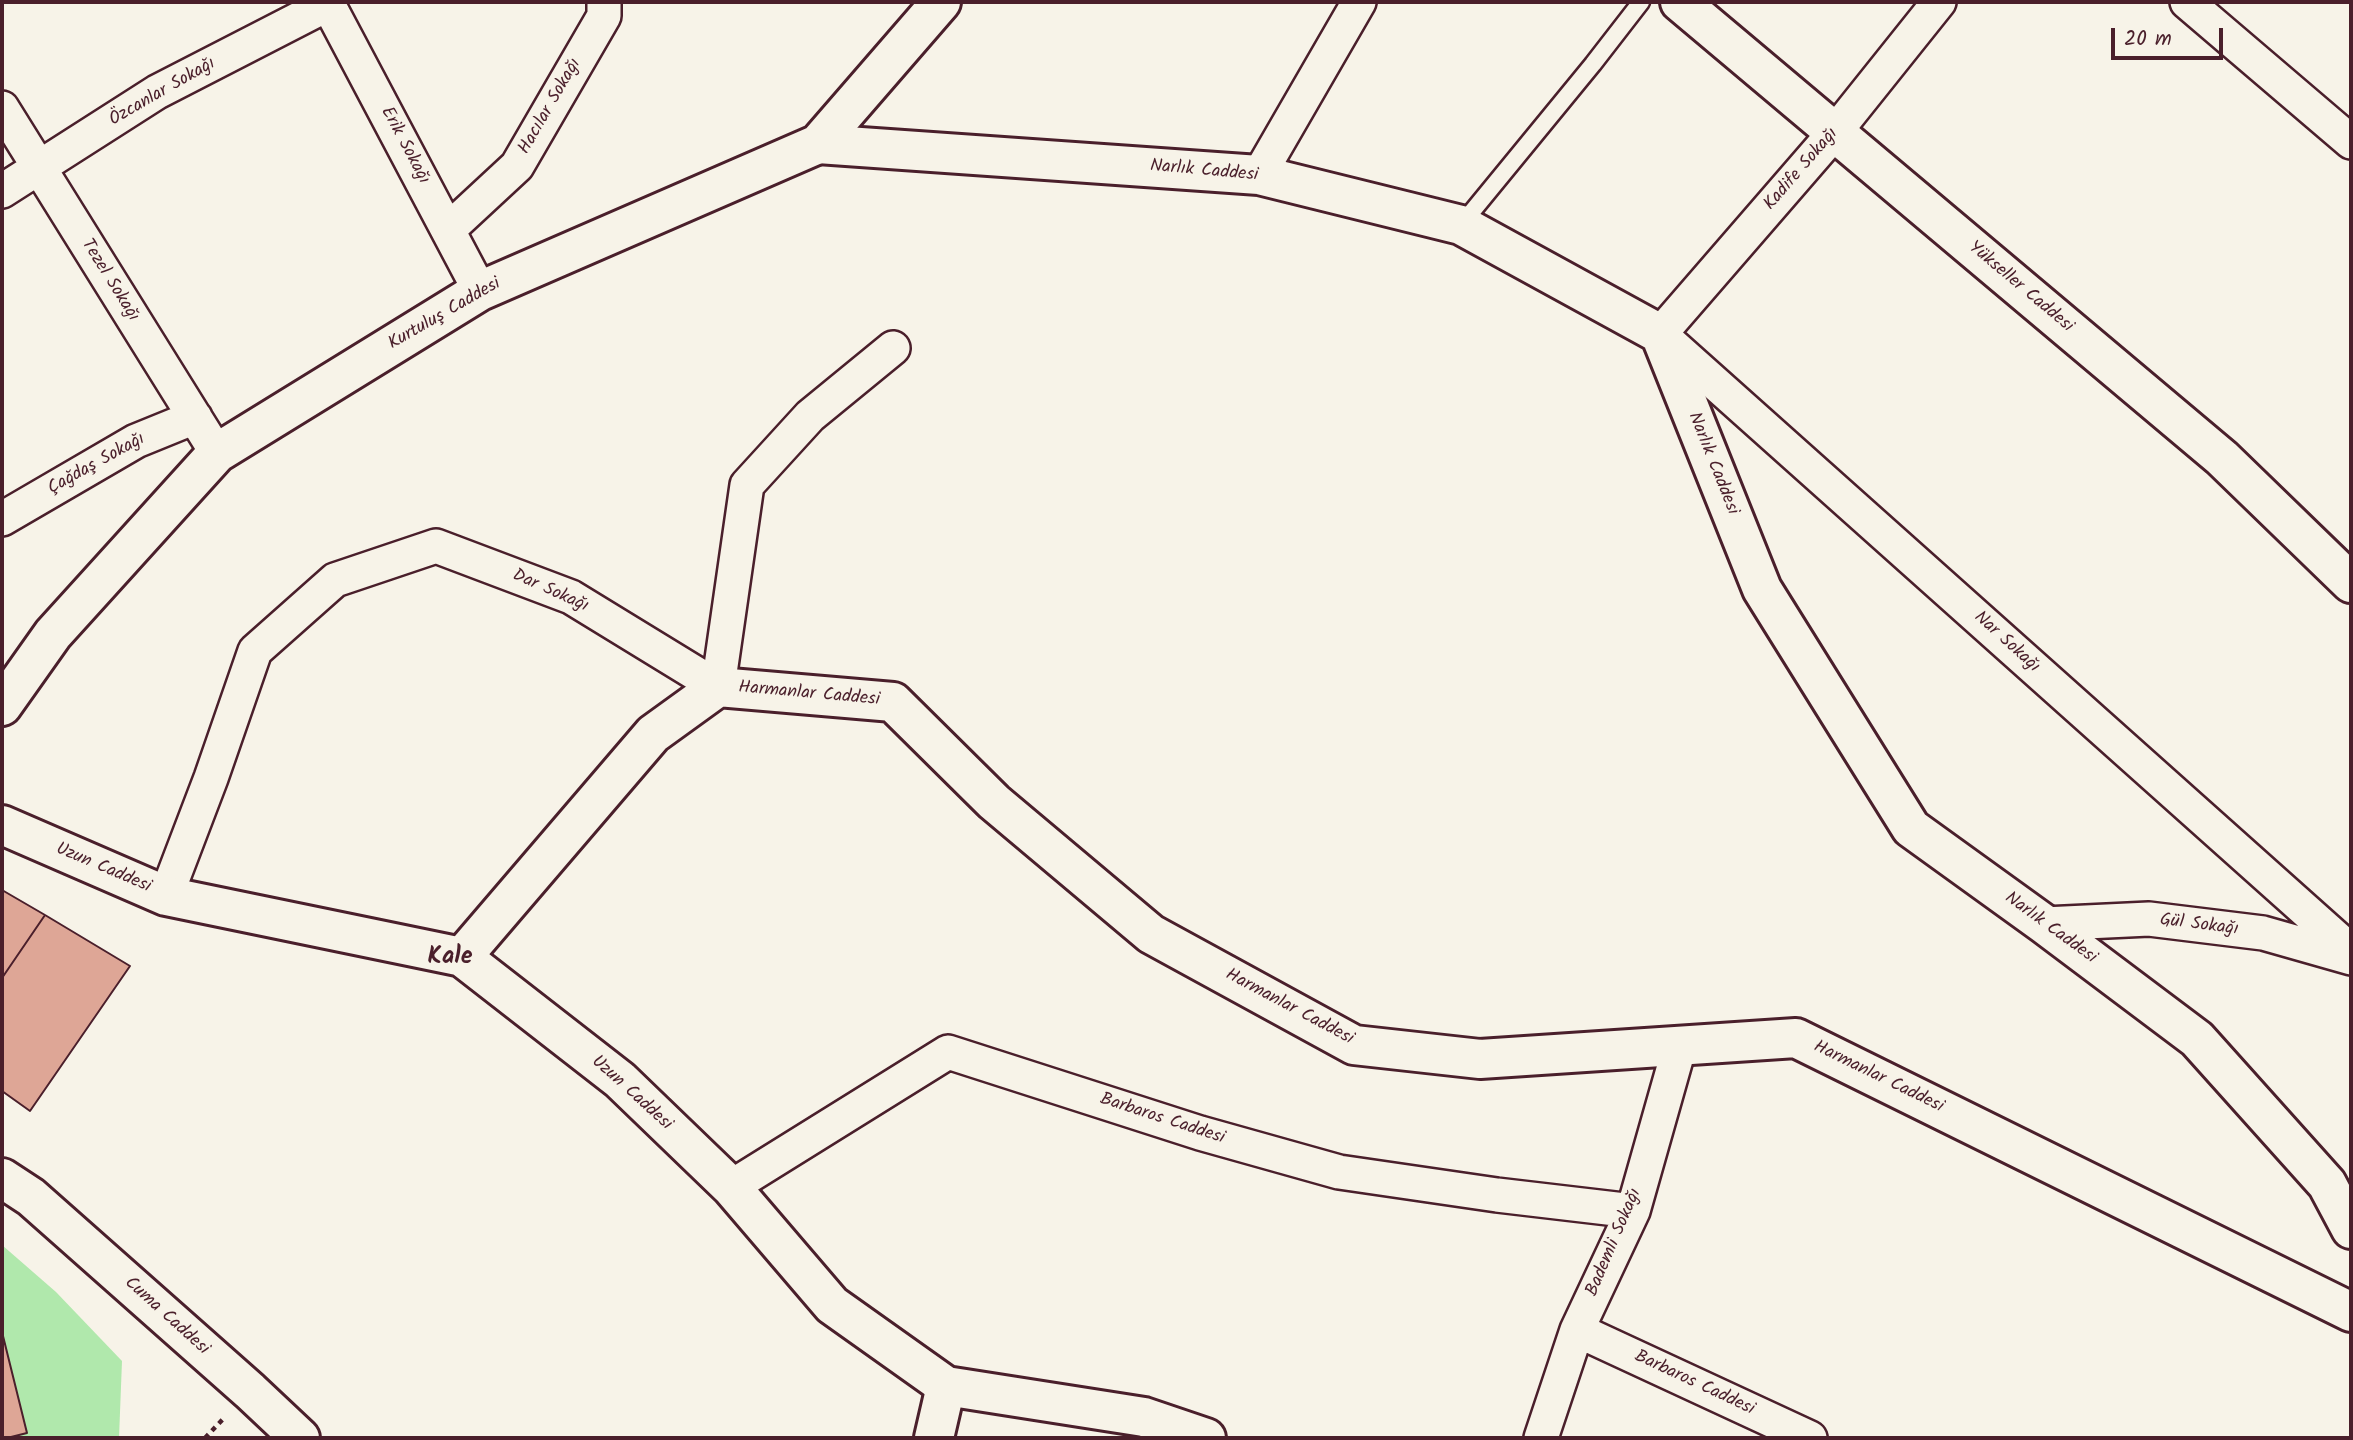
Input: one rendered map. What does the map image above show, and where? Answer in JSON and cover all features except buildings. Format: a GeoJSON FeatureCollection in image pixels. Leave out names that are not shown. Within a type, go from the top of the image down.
{"type":"FeatureCollection","features":[{"type":"Feature","properties":{"kind":"street","name":"Hacılar Sokağı"},"geometry":{"type":"LineString","coordinates":[[448,230],[517,166],[604,16],[604,2]]}},
{"type":"Feature","properties":{"kind":"street","name":"Kurtuluş Caddesi"},"geometry":{"type":"LineString","coordinates":[[2,706],[53,634],[217,453],[480,291],[818,144],[941,2]]}},
{"type":"Feature","properties":{"kind":"street"},"geometry":{"type":"LineString","coordinates":[[1258,175],[1359,2]]}},
{"type":"Feature","properties":{"kind":"street","name":"Yükseller Caddesi"},"geometry":{"type":"LineString","coordinates":[[1680,2],[2222,458],[2351,583]]}},
{"type":"Feature","properties":{"kind":"street","name":"Kadife Sokağı"},"geometry":{"type":"LineString","coordinates":[[1660,334],[1835,132],[1939,2]]}},
{"type":"Feature","properties":{"kind":"street"},"geometry":{"type":"LineString","coordinates":[[2187,2],[2351,142]]}},
{"type":"Feature","properties":{"kind":"street","name":"Erik Sokağı"},"geometry":{"type":"LineString","coordinates":[[328,3],[480,291]]}},
{"type":"Feature","properties":{"kind":"street","name":"Özcanlar Sokağı"},"geometry":{"type":"LineString","coordinates":[[2,191],[157,92],[328,3]]}},
{"type":"Feature","properties":{"kind":"street","name":"Tezel Sokağı"},"geometry":{"type":"LineString","coordinates":[[2,108],[217,453]]}},
{"type":"Feature","properties":{"kind":"street","name":"Narlık Caddesi"},"geometry":{"type":"LineString","coordinates":[[818,144],[1258,175],[1461,225],[1660,334],[1762,589],[1911,828],[2197,1039],[2328,1184],[2351,1229]]}},
{"type":"Feature","properties":{"kind":"street","name":"Nar Sokağı"},"geometry":{"type":"LineString","coordinates":[[1660,334],[2351,951]]}},
{"type":"Feature","properties":{"kind":"street"},"geometry":{"type":"LineString","coordinates":[[718,687],[747,485],[810,416],[893,348]]}},
{"type":"Feature","properties":{"kind":"street","name":"Çağdaş Sokağı"},"geometry":{"type":"LineString","coordinates":[[2,519],[136,441],[195,417]]}},
{"type":"Feature","properties":{"kind":"street","name":"Dar Sokağı"},"geometry":{"type":"LineString","coordinates":[[166,896],[255,651],[335,580],[436,546],[571,597],[718,687]]}},
{"type":"Feature","properties":{"kind":"street","name":"Harmanlar Caddesi"},"geometry":{"type":"LineString","coordinates":[[462,957],[653,734],[718,687],[893,702],[994,802],[1151,934],[1354,1045],[1480,1059],[1796,1038],[2351,1312]]}},
{"type":"Feature","properties":{"kind":"street","name":"Uzun Caddesi"},"geometry":{"type":"LineString","coordinates":[[2,825],[166,896],[462,957],[620,1080],[731,1187],[832,1305],[946,1386],[1144,1417],[1206,1438]]}},
{"type":"Feature","properties":{"kind":"street","name":"Gül Sokağı"},"geometry":{"type":"LineString","coordinates":[[2044,924],[2148,919],[2263,933],[2351,958]]}},
{"type":"Feature","properties":{"kind":"street","name":"Bademli Sokağı"},"geometry":{"type":"LineString","coordinates":[[1541,1438],[1577,1329],[1633,1211],[1680,1045]]}},
{"type":"Feature","properties":{"kind":"street","name":"Barbaros Caddesi"},"geometry":{"type":"LineString","coordinates":[[731,1187],[948,1052],[1200,1133],[1339,1172],[1633,1211]]}},
{"type":"Feature","properties":{"kind":"street","name":"Cuma Caddesi"},"geometry":{"type":"LineString","coordinates":[[2,1165],[17,1187],[300,1438]]}},
{"type":"Feature","properties":{"kind":"street","name":"Barbaros Caddesi"},"geometry":{"type":"LineString","coordinates":[[1577,1329],[1810,1438]]}},
{"type":"Feature","properties":{"kind":"street"},"geometry":{"type":"LineString","coordinates":[[934,1438],[946,1386]]}},
{"type":"Feature","properties":{"kind":"lane"},"geometry":{"type":"LineString","coordinates":[[1461,225],[1593,64],[1640,2]]}},
{"type":"Feature","properties":{"kind":"green space"},"geometry":{"type":"Polygon","coordinates":[[[2,1245],[56,1292],[122,1361],[119,1438],[2,1438],[2,1245]]]}},
{"type":"Feature","properties":{"kind":"district","name":"Kale"},"geometry":{"type":"Point","coordinates":[450,959]}}]}
